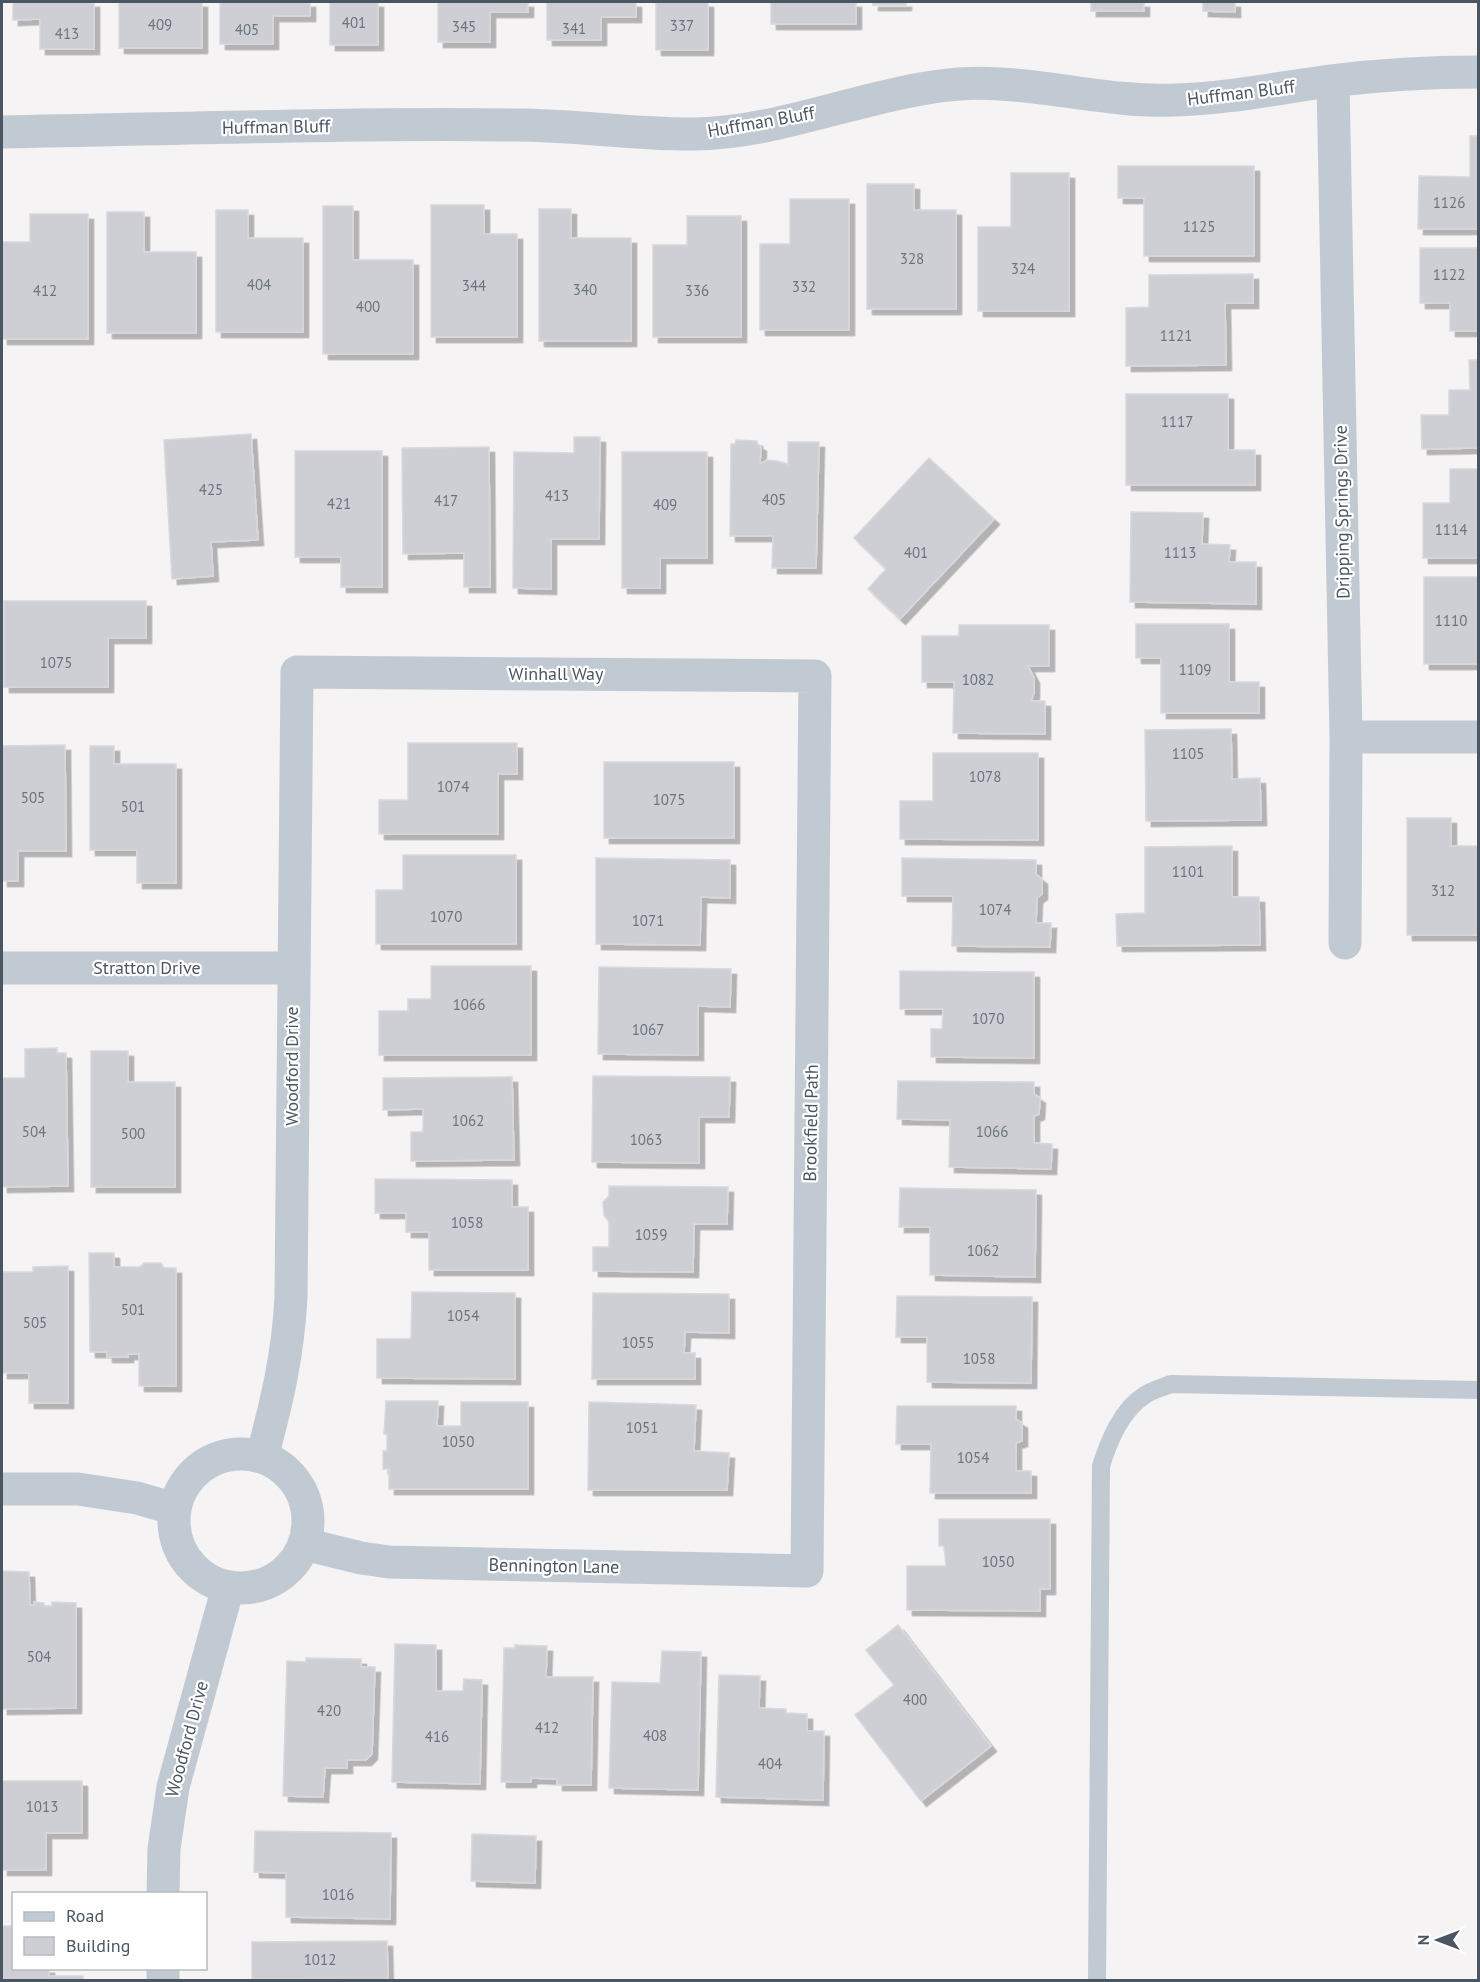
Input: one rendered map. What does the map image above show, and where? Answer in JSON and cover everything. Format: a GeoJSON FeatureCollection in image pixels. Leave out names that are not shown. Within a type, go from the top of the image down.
{"type":"FeatureCollection","features":[{"type":"Feature","properties":{"kind":"street","name":"Huffman Bluff"},"geometry":{"type":"LineString","coordinates":[[2,132],[520,125],[694,134],[733,131],[920,89],[961,84],[1000,84],[1121,99],[1173,100],[1396,75],[1479,72]]}},
{"type":"Feature","properties":{"kind":"street","name":"Dripping Springs Drive"},"geometry":{"type":"LineString","coordinates":[[1333,81],[1346,736],[1345,943]]}},
{"type":"Feature","properties":{"kind":"street","name":"Winhall Way"},"geometry":{"type":"LineString","coordinates":[[297,672],[814,676]]}},
{"type":"Feature","properties":{"kind":"street","name":"Woodford Drive"},"geometry":{"type":"LineString","coordinates":[[262,1457],[283,1372],[289,1335],[297,672]]}},
{"type":"Feature","properties":{"kind":"street","name":"Brookfield Path"},"geometry":{"type":"LineString","coordinates":[[807,1571],[814,676]]}},
{"type":"Feature","properties":{"kind":"street"},"geometry":{"type":"LineString","coordinates":[[1346,736],[1479,736]]}},
{"type":"Feature","properties":{"kind":"street","name":"Stratton Drive"},"geometry":{"type":"LineString","coordinates":[[2,968],[293,968]]}},
{"type":"Feature","properties":{"kind":"street"},"geometry":{"type":"LineString","coordinates":[[246,1454],[262,1457],[278,1465],[291,1477],[301,1492],[308,1527],[304,1544],[297,1558],[287,1570],[274,1580],[252,1587],[228,1587],[207,1579],[190,1565],[177,1539],[174,1524],[175,1509],[188,1479],[200,1468],[230,1455],[246,1454]]}},
{"type":"Feature","properties":{"kind":"street"},"geometry":{"type":"LineString","coordinates":[[2,1489],[78,1489],[117,1494],[175,1509]]}},
{"type":"Feature","properties":{"kind":"street","name":"Bennington Lane"},"geometry":{"type":"LineString","coordinates":[[304,1544],[361,1558],[408,1563],[807,1571]]}},
{"type":"Feature","properties":{"kind":"street","name":"Woodford Drive"},"geometry":{"type":"LineString","coordinates":[[163,1892],[164,1849],[173,1787],[228,1587]]}},
{"type":"Feature","properties":{"kind":"lane"},"geometry":{"type":"LineString","coordinates":[[1097,1980],[1101,1466],[1109,1440],[1124,1416],[1144,1395],[1171,1384],[1479,1390]]}},
{"type":"Feature","properties":{"kind":"building"},"geometry":{"type":"Polygon","coordinates":[[[13,2],[94,2],[94,49],[40,49],[40,19],[13,20],[13,2]]]}},
{"type":"Feature","properties":{"kind":"building"},"geometry":{"type":"Polygon","coordinates":[[[119,2],[202,2],[202,48],[119,48],[119,2]]]}},
{"type":"Feature","properties":{"kind":"building"},"geometry":{"type":"Polygon","coordinates":[[[220,2],[310,2],[310,16],[273,16],[273,44],[220,44],[220,2]]]}},
{"type":"Feature","properties":{"kind":"building"},"geometry":{"type":"Polygon","coordinates":[[[330,2],[378,2],[378,45],[330,45],[330,2]]]}},
{"type":"Feature","properties":{"kind":"building"},"geometry":{"type":"Polygon","coordinates":[[[438,2],[528,2],[528,12],[490,12],[490,42],[438,42],[438,2]]]}},
{"type":"Feature","properties":{"kind":"building"},"geometry":{"type":"Polygon","coordinates":[[[547,2],[636,2],[636,17],[601,17],[601,40],[547,40],[547,2]]]}},
{"type":"Feature","properties":{"kind":"building"},"geometry":{"type":"Polygon","coordinates":[[[656,2],[708,2],[708,50],[656,50],[656,2]]]}},
{"type":"Feature","properties":{"kind":"building"},"geometry":{"type":"Polygon","coordinates":[[[771,2],[856,2],[856,24],[771,24],[771,2]]]}},
{"type":"Feature","properties":{"kind":"building"},"geometry":{"type":"Polygon","coordinates":[[[873,2],[906,2],[906,5],[873,5],[873,2]]]}},
{"type":"Feature","properties":{"kind":"building"},"geometry":{"type":"Polygon","coordinates":[[[1091,2],[1144,2],[1144,11],[1091,11],[1091,2]]]}},
{"type":"Feature","properties":{"kind":"building"},"geometry":{"type":"Polygon","coordinates":[[[1203,2],[1235,2],[1235,12],[1203,11],[1203,2]]]}},
{"type":"Feature","properties":{"kind":"building"},"geometry":{"type":"Polygon","coordinates":[[[1470,136],[1478,136],[1478,229],[1418,229],[1419,176],[1470,177],[1470,136]]]}},
{"type":"Feature","properties":{"kind":"building"},"geometry":{"type":"Polygon","coordinates":[[[1118,166],[1254,166],[1254,256],[1144,256],[1144,198],[1118,198],[1118,166]]]}},
{"type":"Feature","properties":{"kind":"building"},"geometry":{"type":"Polygon","coordinates":[[[1011,173],[1069,173],[1069,311],[978,311],[978,227],[1011,227],[1011,173]]]}},
{"type":"Feature","properties":{"kind":"building"},"geometry":{"type":"Polygon","coordinates":[[[867,184],[914,184],[914,210],[956,210],[956,309],[867,309],[867,184]]]}},
{"type":"Feature","properties":{"kind":"building"},"geometry":{"type":"Polygon","coordinates":[[[790,199],[849,199],[849,330],[760,330],[760,244],[790,244],[790,199]]]}},
{"type":"Feature","properties":{"kind":"building"},"geometry":{"type":"Polygon","coordinates":[[[431,205],[484,205],[484,234],[517,234],[517,337],[431,337],[431,205]]]}},
{"type":"Feature","properties":{"kind":"building"},"geometry":{"type":"Polygon","coordinates":[[[323,206],[353,206],[353,260],[413,260],[413,354],[323,354],[323,206]]]}},
{"type":"Feature","properties":{"kind":"building"},"geometry":{"type":"Polygon","coordinates":[[[539,209],[571,209],[571,238],[631,238],[631,341],[539,341],[539,209]]]}},
{"type":"Feature","properties":{"kind":"building"},"geometry":{"type":"Polygon","coordinates":[[[216,210],[248,210],[248,238],[303,238],[303,332],[216,332],[216,210]]]}},
{"type":"Feature","properties":{"kind":"building"},"geometry":{"type":"Polygon","coordinates":[[[107,212],[144,212],[144,252],[196,252],[196,333],[107,333],[107,212]]]}},
{"type":"Feature","properties":{"kind":"building"},"geometry":{"type":"Polygon","coordinates":[[[30,214],[88,214],[88,339],[2,339],[2,242],[30,242],[30,214]]]}},
{"type":"Feature","properties":{"kind":"building"},"geometry":{"type":"Polygon","coordinates":[[[687,216],[741,216],[741,337],[653,337],[653,245],[687,245],[687,216]]]}},
{"type":"Feature","properties":{"kind":"building"},"geometry":{"type":"Polygon","coordinates":[[[1420,248],[1478,248],[1478,331],[1450,331],[1450,303],[1420,303],[1420,248]]]}},
{"type":"Feature","properties":{"kind":"building"},"geometry":{"type":"Polygon","coordinates":[[[1253,274],[1253,303],[1225,303],[1226,365],[1126,366],[1126,308],[1149,307],[1149,275],[1253,274]]]}},
{"type":"Feature","properties":{"kind":"building"},"geometry":{"type":"Polygon","coordinates":[[[1469,360],[1478,360],[1478,448],[1422,449],[1421,415],[1449,415],[1449,390],[1470,390],[1469,360]]]}},
{"type":"Feature","properties":{"kind":"building"},"geometry":{"type":"Polygon","coordinates":[[[1126,394],[1228,394],[1228,450],[1255,450],[1255,485],[1126,485],[1126,394]]]}},
{"type":"Feature","properties":{"kind":"building"},"geometry":{"type":"Polygon","coordinates":[[[251,434],[258,540],[211,542],[213,576],[172,579],[164,440],[251,434]]]}},
{"type":"Feature","properties":{"kind":"building"},"geometry":{"type":"Polygon","coordinates":[[[574,437],[600,437],[599,539],[551,539],[551,589],[513,588],[514,452],[574,453],[574,437]]]}},
{"type":"Feature","properties":{"kind":"building"},"geometry":{"type":"Polygon","coordinates":[[[736,440],[757,441],[757,444],[761,446],[760,464],[767,460],[788,464],[788,442],[819,442],[816,568],[772,568],[773,536],[730,536],[731,444],[735,444],[736,440]]]}},
{"type":"Feature","properties":{"kind":"building"},"geometry":{"type":"Polygon","coordinates":[[[489,447],[490,587],[464,587],[464,553],[403,554],[402,448],[489,447]]]}},
{"type":"Feature","properties":{"kind":"building"},"geometry":{"type":"Polygon","coordinates":[[[295,451],[382,451],[382,587],[341,587],[341,557],[295,557],[295,451]]]}},
{"type":"Feature","properties":{"kind":"building"},"geometry":{"type":"Polygon","coordinates":[[[622,452],[707,452],[707,558],[660,558],[660,588],[622,588],[622,452]]]}},
{"type":"Feature","properties":{"kind":"building"},"geometry":{"type":"Polygon","coordinates":[[[929,458],[994,519],[900,619],[868,589],[886,569],[854,538],[929,458]]]}},
{"type":"Feature","properties":{"kind":"building"},"geometry":{"type":"Polygon","coordinates":[[[1450,469],[1478,469],[1478,558],[1423,558],[1423,503],[1450,503],[1450,469]]]}},
{"type":"Feature","properties":{"kind":"building"},"geometry":{"type":"Polygon","coordinates":[[[1131,512],[1203,513],[1202,544],[1230,545],[1229,562],[1256,562],[1256,604],[1130,602],[1131,512]]]}},
{"type":"Feature","properties":{"kind":"building"},"geometry":{"type":"Polygon","coordinates":[[[1424,577],[1478,577],[1478,664],[1424,664],[1424,577]]]}},
{"type":"Feature","properties":{"kind":"building"},"geometry":{"type":"Polygon","coordinates":[[[4,601],[146,601],[146,638],[108,638],[108,687],[4,687],[4,601]]]}},
{"type":"Feature","properties":{"kind":"building"},"geometry":{"type":"Polygon","coordinates":[[[1136,624],[1229,624],[1229,682],[1259,682],[1259,713],[1161,713],[1161,658],[1136,658],[1136,624]]]}},
{"type":"Feature","properties":{"kind":"building"},"geometry":{"type":"Polygon","coordinates":[[[959,625],[1049,625],[1049,666],[1028,666],[1034,678],[1034,693],[1031,701],[1045,701],[1045,734],[953,733],[954,682],[922,682],[922,636],[959,636],[959,625]]]}},
{"type":"Feature","properties":{"kind":"building"},"geometry":{"type":"Polygon","coordinates":[[[1231,729],[1232,779],[1260,778],[1261,820],[1146,821],[1145,730],[1231,729]]]}},
{"type":"Feature","properties":{"kind":"building"},"geometry":{"type":"Polygon","coordinates":[[[408,743],[517,743],[517,774],[498,774],[498,834],[379,834],[379,800],[408,800],[408,743]]]}},
{"type":"Feature","properties":{"kind":"building"},"geometry":{"type":"Polygon","coordinates":[[[65,745],[66,851],[18,851],[18,881],[2,881],[2,746],[65,745]]]}},
{"type":"Feature","properties":{"kind":"building"},"geometry":{"type":"Polygon","coordinates":[[[90,746],[114,746],[114,764],[176,764],[176,883],[137,883],[137,850],[90,850],[90,746]]]}},
{"type":"Feature","properties":{"kind":"building"},"geometry":{"type":"Polygon","coordinates":[[[933,753],[1038,753],[1038,840],[900,839],[900,801],[933,801],[933,753]]]}},
{"type":"Feature","properties":{"kind":"building"},"geometry":{"type":"Polygon","coordinates":[[[604,762],[734,762],[734,838],[604,838],[604,762]]]}},
{"type":"Feature","properties":{"kind":"building"},"geometry":{"type":"Polygon","coordinates":[[[1407,818],[1451,818],[1451,846],[1478,846],[1478,935],[1407,935],[1407,818]]]}},
{"type":"Feature","properties":{"kind":"building"},"geometry":{"type":"Polygon","coordinates":[[[1232,846],[1232,897],[1259,897],[1260,945],[1117,946],[1116,914],[1145,913],[1145,847],[1232,846]]]}},
{"type":"Feature","properties":{"kind":"building"},"geometry":{"type":"Polygon","coordinates":[[[403,855],[516,855],[516,944],[376,944],[376,890],[403,890],[403,855]]]}},
{"type":"Feature","properties":{"kind":"building"},"geometry":{"type":"Polygon","coordinates":[[[596,858],[730,860],[730,898],[701,897],[700,945],[596,944],[596,858]]]}},
{"type":"Feature","properties":{"kind":"building"},"geometry":{"type":"Polygon","coordinates":[[[902,858],[1036,860],[1036,874],[1042,879],[1042,894],[1037,898],[1036,923],[1051,923],[1050,947],[952,946],[953,896],[902,896],[902,858]]]}},
{"type":"Feature","properties":{"kind":"building"},"geometry":{"type":"Polygon","coordinates":[[[431,966],[531,966],[531,1055],[379,1055],[379,1011],[408,1011],[408,999],[431,999],[431,966]]]}},
{"type":"Feature","properties":{"kind":"building"},"geometry":{"type":"Polygon","coordinates":[[[599,967],[731,969],[730,1007],[698,1006],[698,1055],[598,1054],[599,967]]]}},
{"type":"Feature","properties":{"kind":"building"},"geometry":{"type":"Polygon","coordinates":[[[900,971],[1034,972],[1034,1058],[931,1057],[931,1029],[942,1029],[943,1009],[900,1009],[900,971]]]}},
{"type":"Feature","properties":{"kind":"building"},"geometry":{"type":"Polygon","coordinates":[[[57,1048],[57,1053],[66,1053],[68,1186],[2,1187],[2,1078],[25,1078],[25,1049],[57,1048]]]}},
{"type":"Feature","properties":{"kind":"building"},"geometry":{"type":"Polygon","coordinates":[[[91,1051],[128,1051],[128,1082],[175,1082],[175,1187],[91,1187],[91,1051]]]}},
{"type":"Feature","properties":{"kind":"building"},"geometry":{"type":"Polygon","coordinates":[[[593,1076],[730,1077],[729,1117],[699,1117],[699,1163],[592,1162],[593,1076]]]}},
{"type":"Feature","properties":{"kind":"building"},"geometry":{"type":"Polygon","coordinates":[[[512,1077],[514,1160],[411,1161],[411,1132],[423,1132],[423,1109],[383,1110],[383,1078],[512,1077]]]}},
{"type":"Feature","properties":{"kind":"building"},"geometry":{"type":"Polygon","coordinates":[[[898,1081],[1034,1082],[1034,1094],[1040,1098],[1039,1114],[1034,1116],[1034,1143],[1052,1144],[1051,1169],[949,1167],[950,1120],[897,1119],[898,1081]]]}},
{"type":"Feature","properties":{"kind":"building"},"geometry":{"type":"Polygon","coordinates":[[[375,1179],[512,1180],[512,1207],[528,1207],[528,1270],[429,1270],[429,1232],[406,1232],[406,1213],[375,1213],[375,1179]]]}},
{"type":"Feature","properties":{"kind":"building"},"geometry":{"type":"Polygon","coordinates":[[[609,1186],[728,1187],[727,1224],[694,1224],[693,1272],[593,1271],[593,1247],[609,1247],[609,1222],[604,1215],[603,1202],[609,1196],[609,1186]]]}},
{"type":"Feature","properties":{"kind":"building"},"geometry":{"type":"Polygon","coordinates":[[[900,1188],[1036,1190],[1035,1277],[930,1275],[930,1227],[899,1227],[900,1188]]]}},
{"type":"Feature","properties":{"kind":"building"},"geometry":{"type":"Polygon","coordinates":[[[89,1253],[114,1253],[114,1267],[140,1267],[144,1263],[161,1263],[164,1268],[176,1268],[176,1386],[139,1386],[139,1354],[128,1354],[128,1357],[107,1357],[107,1352],[90,1352],[89,1253]]]}},
{"type":"Feature","properties":{"kind":"building"},"geometry":{"type":"Polygon","coordinates":[[[68,1266],[68,1403],[29,1403],[29,1373],[2,1373],[2,1272],[33,1272],[33,1267],[68,1266]]]}},
{"type":"Feature","properties":{"kind":"building"},"geometry":{"type":"Polygon","coordinates":[[[412,1292],[515,1293],[515,1379],[377,1378],[377,1339],[411,1339],[412,1292]]]}},
{"type":"Feature","properties":{"kind":"building"},"geometry":{"type":"Polygon","coordinates":[[[593,1293],[729,1294],[729,1333],[685,1332],[684,1353],[695,1353],[695,1379],[592,1379],[593,1293]]]}},
{"type":"Feature","properties":{"kind":"building"},"geometry":{"type":"Polygon","coordinates":[[[897,1296],[1032,1297],[1031,1383],[927,1382],[927,1337],[896,1337],[897,1296]]]}},
{"type":"Feature","properties":{"kind":"building"},"geometry":{"type":"Polygon","coordinates":[[[386,1401],[438,1401],[437,1426],[461,1426],[461,1402],[528,1402],[528,1489],[389,1489],[389,1469],[383,1469],[383,1451],[387,1451],[387,1434],[384,1434],[386,1401]]]}},
{"type":"Feature","properties":{"kind":"building"},"geometry":{"type":"Polygon","coordinates":[[[589,1402],[696,1405],[694,1451],[729,1453],[727,1490],[588,1490],[589,1402]]]}},
{"type":"Feature","properties":{"kind":"building"},"geometry":{"type":"Polygon","coordinates":[[[897,1406],[1016,1406],[1016,1419],[1022,1423],[1022,1441],[1016,1443],[1016,1471],[1031,1471],[1031,1493],[930,1493],[931,1444],[896,1444],[897,1406]]]}},
{"type":"Feature","properties":{"kind":"building"},"geometry":{"type":"Polygon","coordinates":[[[939,1519],[1050,1519],[1050,1589],[1040,1589],[1040,1611],[907,1610],[907,1566],[946,1566],[944,1546],[939,1546],[939,1519]]]}},
{"type":"Feature","properties":{"kind":"building"},"geometry":{"type":"Polygon","coordinates":[[[2,1571],[29,1572],[30,1605],[35,1605],[34,1602],[44,1603],[44,1606],[52,1606],[52,1602],[76,1603],[76,1708],[2,1709],[2,1571]]]}},
{"type":"Feature","properties":{"kind":"building"},"geometry":{"type":"Polygon","coordinates":[[[898,1625],[991,1746],[921,1801],[855,1715],[894,1685],[866,1650],[898,1625]]]}},
{"type":"Feature","properties":{"kind":"building"},"geometry":{"type":"Polygon","coordinates":[[[395,1644],[436,1645],[436,1691],[463,1691],[464,1679],[482,1680],[480,1784],[392,1782],[395,1644]]]}},
{"type":"Feature","properties":{"kind":"building"},"geometry":{"type":"Polygon","coordinates":[[[515,1645],[547,1646],[546,1677],[593,1677],[591,1785],[557,1785],[557,1779],[531,1778],[531,1782],[501,1782],[504,1648],[515,1648],[515,1645]]]}},
{"type":"Feature","properties":{"kind":"building"},"geometry":{"type":"Polygon","coordinates":[[[662,1651],[701,1652],[698,1790],[609,1788],[612,1682],[660,1683],[662,1651]]]}},
{"type":"Feature","properties":{"kind":"building"},"geometry":{"type":"Polygon","coordinates":[[[306,1658],[361,1659],[361,1667],[375,1667],[372,1754],[366,1760],[347,1760],[347,1768],[325,1768],[323,1797],[283,1796],[287,1661],[306,1662],[306,1658]]]}},
{"type":"Feature","properties":{"kind":"building"},"geometry":{"type":"Polygon","coordinates":[[[719,1675],[760,1676],[759,1708],[786,1709],[786,1713],[807,1714],[807,1731],[824,1731],[823,1800],[716,1797],[719,1675]]]}},
{"type":"Feature","properties":{"kind":"building"},"geometry":{"type":"Polygon","coordinates":[[[2,1781],[82,1781],[82,1833],[46,1833],[46,1870],[2,1870],[2,1781]]]}},
{"type":"Feature","properties":{"kind":"building"},"geometry":{"type":"Polygon","coordinates":[[[255,1831],[391,1833],[390,1919],[286,1917],[286,1873],[254,1872],[255,1831]]]}},
{"type":"Feature","properties":{"kind":"building"},"geometry":{"type":"Polygon","coordinates":[[[472,1834],[536,1836],[535,1883],[471,1881],[472,1834]]]}},
{"type":"Feature","properties":{"kind":"building"},"geometry":{"type":"Polygon","coordinates":[[[2,1926],[12,1926],[12,1970],[49,1970],[49,1976],[83,1976],[83,1980],[2,1980],[2,1926]]]}},
{"type":"Feature","properties":{"kind":"building"},"geometry":{"type":"Polygon","coordinates":[[[387,1941],[388,1980],[252,1979],[252,1942],[387,1941]]]}}]}
